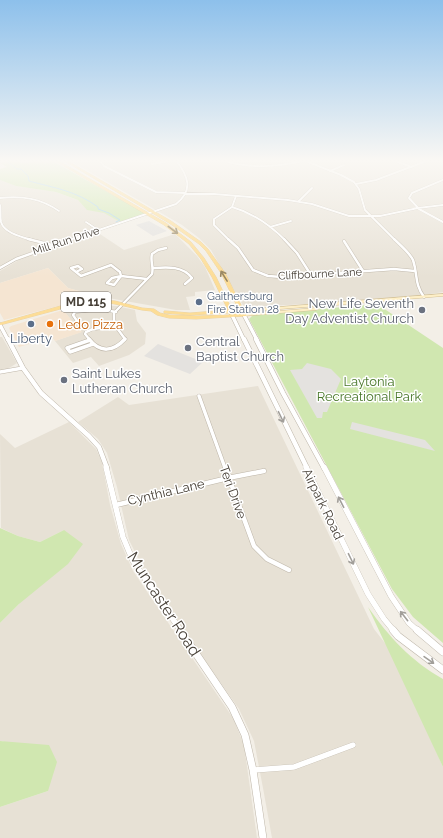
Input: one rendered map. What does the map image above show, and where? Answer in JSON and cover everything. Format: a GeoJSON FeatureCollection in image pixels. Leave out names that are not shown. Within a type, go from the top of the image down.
{"type":"FeatureCollection","features":[{"type":"Feature","properties":{"kind":"main road"},"geometry":{"type":"LineString","coordinates":[[123,199],[176,232],[197,251],[214,277],[231,313]]}},
{"type":"Feature","properties":{"kind":"main road"},"geometry":{"type":"LineString","coordinates":[[132,199],[185,231],[207,250],[230,286],[243,313]]}},
{"type":"Feature","properties":{"kind":"main road","name":"MD 115"},"geometry":{"type":"LineString","coordinates":[[0,325],[81,303],[104,301],[123,303],[152,310],[157,314],[178,317],[316,308],[323,305],[424,297],[443,294]]}},
{"type":"Feature","properties":{"kind":"street"},"geometry":{"type":"LineString","coordinates":[[37,199],[46,201],[59,211]]}},
{"type":"Feature","properties":{"kind":"street","name":"Mill Run Drive"},"geometry":{"type":"LineString","coordinates":[[0,268],[27,254],[149,214],[176,204],[184,199]]}},
{"type":"Feature","properties":{"kind":"street"},"geometry":{"type":"LineString","coordinates":[[235,199],[232,207],[245,210],[270,226],[296,251],[311,275]]}},
{"type":"Feature","properties":{"kind":"street"},"geometry":{"type":"LineString","coordinates":[[276,199],[300,201],[342,214],[372,216],[443,205]]}},
{"type":"Feature","properties":{"kind":"street"},"geometry":{"type":"LineString","coordinates":[[361,199],[361,203],[372,216],[414,261],[416,286],[424,297]]}},
{"type":"Feature","properties":{"kind":"street"},"geometry":{"type":"LineString","coordinates":[[410,199],[411,202],[418,208],[443,222]]}},
{"type":"Feature","properties":{"kind":"street"},"geometry":{"type":"LineString","coordinates":[[0,205],[2,226],[20,236],[52,245]]}},
{"type":"Feature","properties":{"kind":"street","name":"Cliffbourne Lane"},"geometry":{"type":"LineString","coordinates":[[232,207],[214,219],[214,225],[238,248],[253,270],[261,274],[274,277],[394,269],[415,271]]}},
{"type":"Feature","properties":{"kind":"street"},"geometry":{"type":"LineString","coordinates":[[270,226],[291,221]]}},
{"type":"Feature","properties":{"kind":"street"},"geometry":{"type":"LineString","coordinates":[[86,222],[98,230]]}},
{"type":"Feature","properties":{"kind":"street"},"geometry":{"type":"LineString","coordinates":[[344,241],[363,271]]}},
{"type":"Feature","properties":{"kind":"street"},"geometry":{"type":"LineString","coordinates":[[115,326],[88,330],[85,334],[97,349],[105,351],[123,342],[125,339],[115,326],[113,317],[123,303],[152,274],[154,268],[151,258],[152,254],[158,250],[166,248]]}},
{"type":"Feature","properties":{"kind":"street"},"geometry":{"type":"LineString","coordinates":[[0,263],[6,265]]}},
{"type":"Feature","properties":{"kind":"street"},"geometry":{"type":"LineString","coordinates":[[75,272],[81,276],[111,265],[120,272],[121,276]]}},
{"type":"Feature","properties":{"kind":"street"},"geometry":{"type":"LineString","coordinates":[[154,268],[172,267],[188,273],[192,278],[185,284]]}},
{"type":"Feature","properties":{"kind":"street"},"geometry":{"type":"LineString","coordinates":[[121,276],[114,284],[107,283],[112,278],[121,276],[147,279]]}},
{"type":"Feature","properties":{"kind":"street"},"geometry":{"type":"LineString","coordinates":[[78,321],[75,320],[73,315],[75,312],[99,309],[116,312]]}},
{"type":"Feature","properties":{"kind":"street","name":"Airpark Road"},"geometry":{"type":"LineString","coordinates":[[231,313],[368,594],[384,619],[398,636],[443,670]]}},
{"type":"Feature","properties":{"kind":"street","name":"Airpark Road"},"geometry":{"type":"LineString","coordinates":[[243,313],[283,393],[327,473],[391,596],[410,623],[443,652]]}},
{"type":"Feature","properties":{"kind":"street","name":"Muncaster Road"},"geometry":{"type":"LineString","coordinates":[[0,325],[23,368],[41,393],[89,436],[99,447],[110,478],[123,537],[134,561],[159,601],[232,707],[245,735],[253,770],[263,838]]}},
{"type":"Feature","properties":{"kind":"street"},"geometry":{"type":"LineString","coordinates":[[90,340],[67,348],[70,352],[93,344]]}},
{"type":"Feature","properties":{"kind":"street"},"geometry":{"type":"LineString","coordinates":[[0,372],[23,368]]}},
{"type":"Feature","properties":{"kind":"street","name":"Teri Drive"},"geometry":{"type":"LineString","coordinates":[[199,396],[255,548],[273,565],[289,570]]}},
{"type":"Feature","properties":{"kind":"street","name":"Cynthia Lane"},"geometry":{"type":"LineString","coordinates":[[116,505],[228,478],[264,472]]}},
{"type":"Feature","properties":{"kind":"street"},"geometry":{"type":"LineString","coordinates":[[253,770],[294,767],[353,745]]}},
{"type":"Feature","properties":{"kind":"shaded area"},"geometry":{"type":"Polygon","coordinates":[[[0,199],[76,199],[88,210],[104,212],[120,222],[34,250],[0,267],[0,199]]]}},
{"type":"Feature","properties":{"kind":"shaded area"},"geometry":{"type":"Polygon","coordinates":[[[137,199],[443,199],[443,292],[417,296],[244,307],[211,250],[199,238],[182,225],[137,199]]]}},
{"type":"Feature","properties":{"kind":"shaded area"},"geometry":{"type":"Polygon","coordinates":[[[149,221],[167,231],[153,236],[136,225],[149,221]]]}},
{"type":"Feature","properties":{"kind":"shaded area"},"geometry":{"type":"Polygon","coordinates":[[[97,232],[124,250],[175,234],[197,256],[205,267],[215,290],[195,292],[195,296],[186,297],[190,310],[176,310],[97,296],[68,288],[48,268],[0,283],[0,271],[24,257],[97,232]]]}},
{"type":"Feature","properties":{"kind":"shaded area"},"geometry":{"type":"Polygon","coordinates":[[[48,268],[68,288],[97,296],[96,299],[78,301],[4,320],[0,313],[0,283],[48,268]]]}},
{"type":"Feature","properties":{"kind":"shaded area"},"geometry":{"type":"Polygon","coordinates":[[[100,305],[116,306],[135,310],[137,321],[146,333],[145,344],[129,355],[99,366],[91,357],[73,363],[55,341],[81,332],[63,310],[100,305]]]}},
{"type":"Feature","properties":{"kind":"shaded area"},"geometry":{"type":"Polygon","coordinates":[[[63,310],[82,332],[55,341],[52,337],[19,347],[9,328],[11,326],[63,310]]]}},
{"type":"Feature","properties":{"kind":"shaded area"},"geometry":{"type":"Polygon","coordinates":[[[0,337],[2,337],[17,363],[6,370],[0,371],[0,337]]]}},
{"type":"Feature","properties":{"kind":"shaded area"},"geometry":{"type":"Polygon","coordinates":[[[158,344],[203,362],[190,374],[144,356],[158,344]]]}},
{"type":"Feature","properties":{"kind":"shaded area"},"geometry":{"type":"Polygon","coordinates":[[[307,363],[331,369],[341,379],[327,412],[323,412],[322,418],[317,418],[290,370],[302,369],[307,363]]]}},
{"type":"Feature","properties":{"kind":"shaded area"},"geometry":{"type":"Polygon","coordinates":[[[258,386],[374,629],[395,656],[443,767],[443,838],[272,838],[254,741],[239,709],[166,605],[141,564],[129,540],[117,487],[107,453],[98,439],[78,422],[118,397],[129,405],[258,386]]]}},
{"type":"Feature","properties":{"kind":"shaded area"},"geometry":{"type":"Polygon","coordinates":[[[69,422],[96,449],[102,462],[110,505],[121,544],[133,571],[233,718],[244,745],[257,838],[0,838],[0,807],[48,791],[3,741],[0,741],[0,623],[19,604],[64,530],[40,542],[18,536],[1,528],[0,434],[15,448],[69,422]]]}},
{"type":"Feature","properties":{"kind":"shaded area"},"geometry":{"type":"Polygon","coordinates":[[[352,422],[425,440],[435,451],[350,429],[352,422]]]}},
{"type":"Feature","properties":{"kind":"green space"},"geometry":{"type":"Polygon","coordinates":[[[76,199],[120,199],[146,214],[120,222],[104,213],[87,210],[76,199]]]}},
{"type":"Feature","properties":{"kind":"green space","name":"Laytonia Recreational Park"},"geometry":{"type":"Polygon","coordinates":[[[377,304],[443,348],[443,643],[413,617],[392,589],[249,319],[253,315],[377,304]]]}},
{"type":"Feature","properties":{"kind":"green space"},"geometry":{"type":"Polygon","coordinates":[[[0,528],[18,536],[40,542],[64,530],[83,544],[68,564],[19,604],[0,623],[0,528]]]}},
{"type":"Feature","properties":{"kind":"green space"},"geometry":{"type":"Polygon","coordinates":[[[368,607],[401,648],[431,672],[443,679],[443,767],[368,607]]]}},
{"type":"Feature","properties":{"kind":"green space"},"geometry":{"type":"Polygon","coordinates":[[[0,741],[49,745],[57,762],[48,791],[0,807],[0,741]]]}},
{"type":"Feature","properties":{"kind":"waterway"},"geometry":{"type":"LineString","coordinates":[[85,199],[98,207],[98,209],[109,213],[120,220],[116,222]]}},
{"type":"Feature","properties":{"kind":"place","name":"Gaithersburg Fire Station 28"},"geometry":{"type":"Point","coordinates":[199,302]}},
{"type":"Feature","properties":{"kind":"place","name":"New Life Seventh Day Adventist Church"},"geometry":{"type":"Point","coordinates":[422,310]}},
{"type":"Feature","properties":{"kind":"place","name":"Liberty"},"geometry":{"type":"Point","coordinates":[31,324]}},
{"type":"Feature","properties":{"kind":"place","name":"Ledo Pizza"},"geometry":{"type":"Point","coordinates":[50,324]}},
{"type":"Feature","properties":{"kind":"place","name":"Central Baptist Church"},"geometry":{"type":"Point","coordinates":[188,348]}},
{"type":"Feature","properties":{"kind":"place","name":"Saint Lukes Lutheran Church"},"geometry":{"type":"Point","coordinates":[64,380]}}]}
